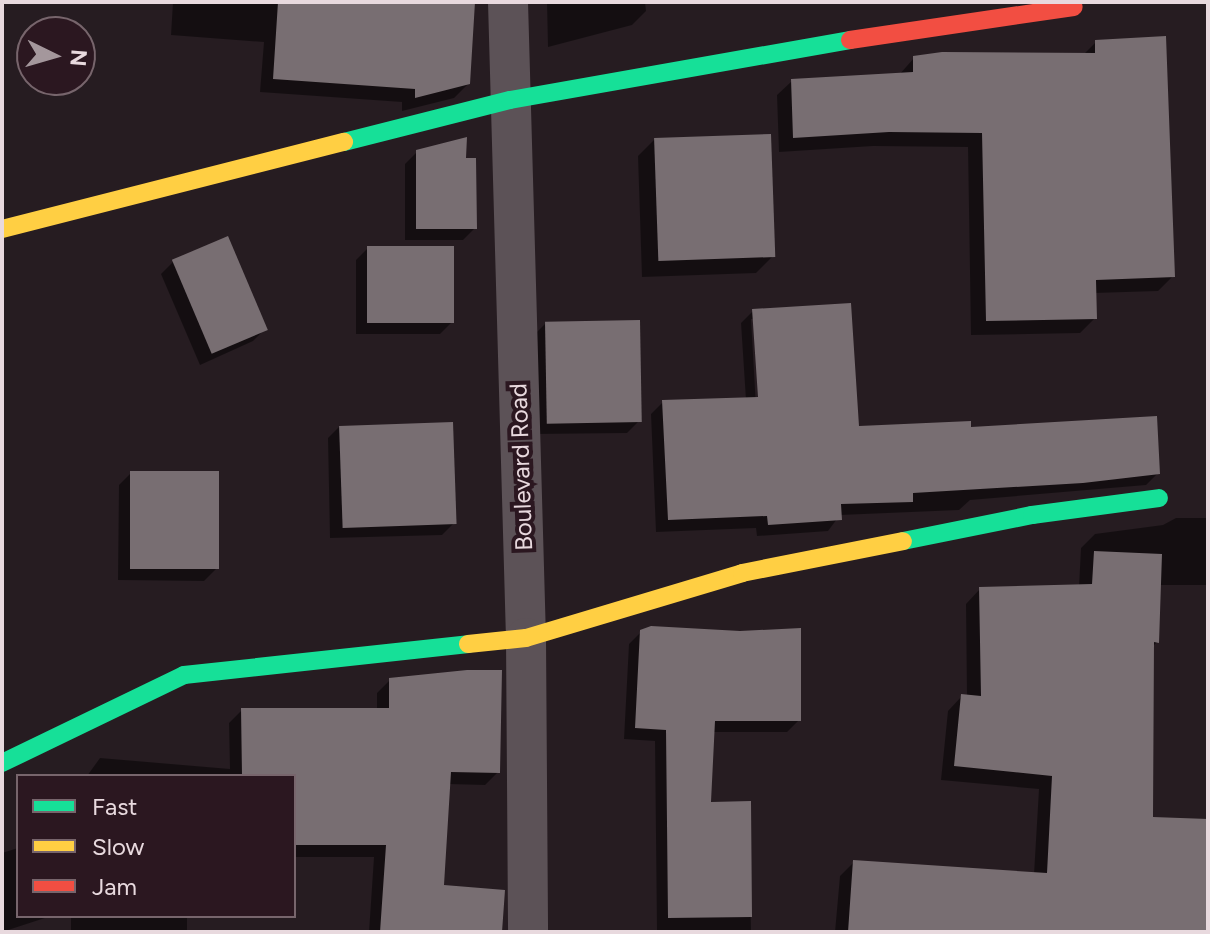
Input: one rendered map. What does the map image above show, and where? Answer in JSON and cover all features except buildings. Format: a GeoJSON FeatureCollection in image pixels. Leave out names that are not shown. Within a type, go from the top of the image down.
{"type":"FeatureCollection","features":[{"type":"Feature","properties":{"kind":"street","name":"Boulevard Road"},"geometry":{"type":"LineString","coordinates":[[508,2],[526,638],[528,932]]}},
{"type":"Feature","properties":{"kind":"street"},"geometry":{"type":"LineString","coordinates":[[2,229],[510,100],[774,51],[1074,7]]}},
{"type":"Feature","properties":{"kind":"street"},"geometry":{"type":"LineString","coordinates":[[2,763],[184,675],[526,638],[742,573],[1032,515],[1159,498]]}},
{"type":"Feature","properties":{"kind":"traffic: fast"},"geometry":{"type":"LineString","coordinates":[[344,142],[510,100],[850,40]]}},
{"type":"Feature","properties":{"kind":"traffic: fast"},"geometry":{"type":"LineString","coordinates":[[903,541],[1032,515],[1159,498]]}},
{"type":"Feature","properties":{"kind":"traffic: fast"},"geometry":{"type":"LineString","coordinates":[[2,763],[184,675],[468,644]]}},
{"type":"Feature","properties":{"kind":"traffic: slow"},"geometry":{"type":"LineString","coordinates":[[2,229],[344,142]]}},
{"type":"Feature","properties":{"kind":"traffic: slow"},"geometry":{"type":"LineString","coordinates":[[468,644],[526,638],[742,573],[903,541]]}},
{"type":"Feature","properties":{"kind":"traffic: jam"},"geometry":{"type":"LineString","coordinates":[[850,40],[1074,7]]}}]}
